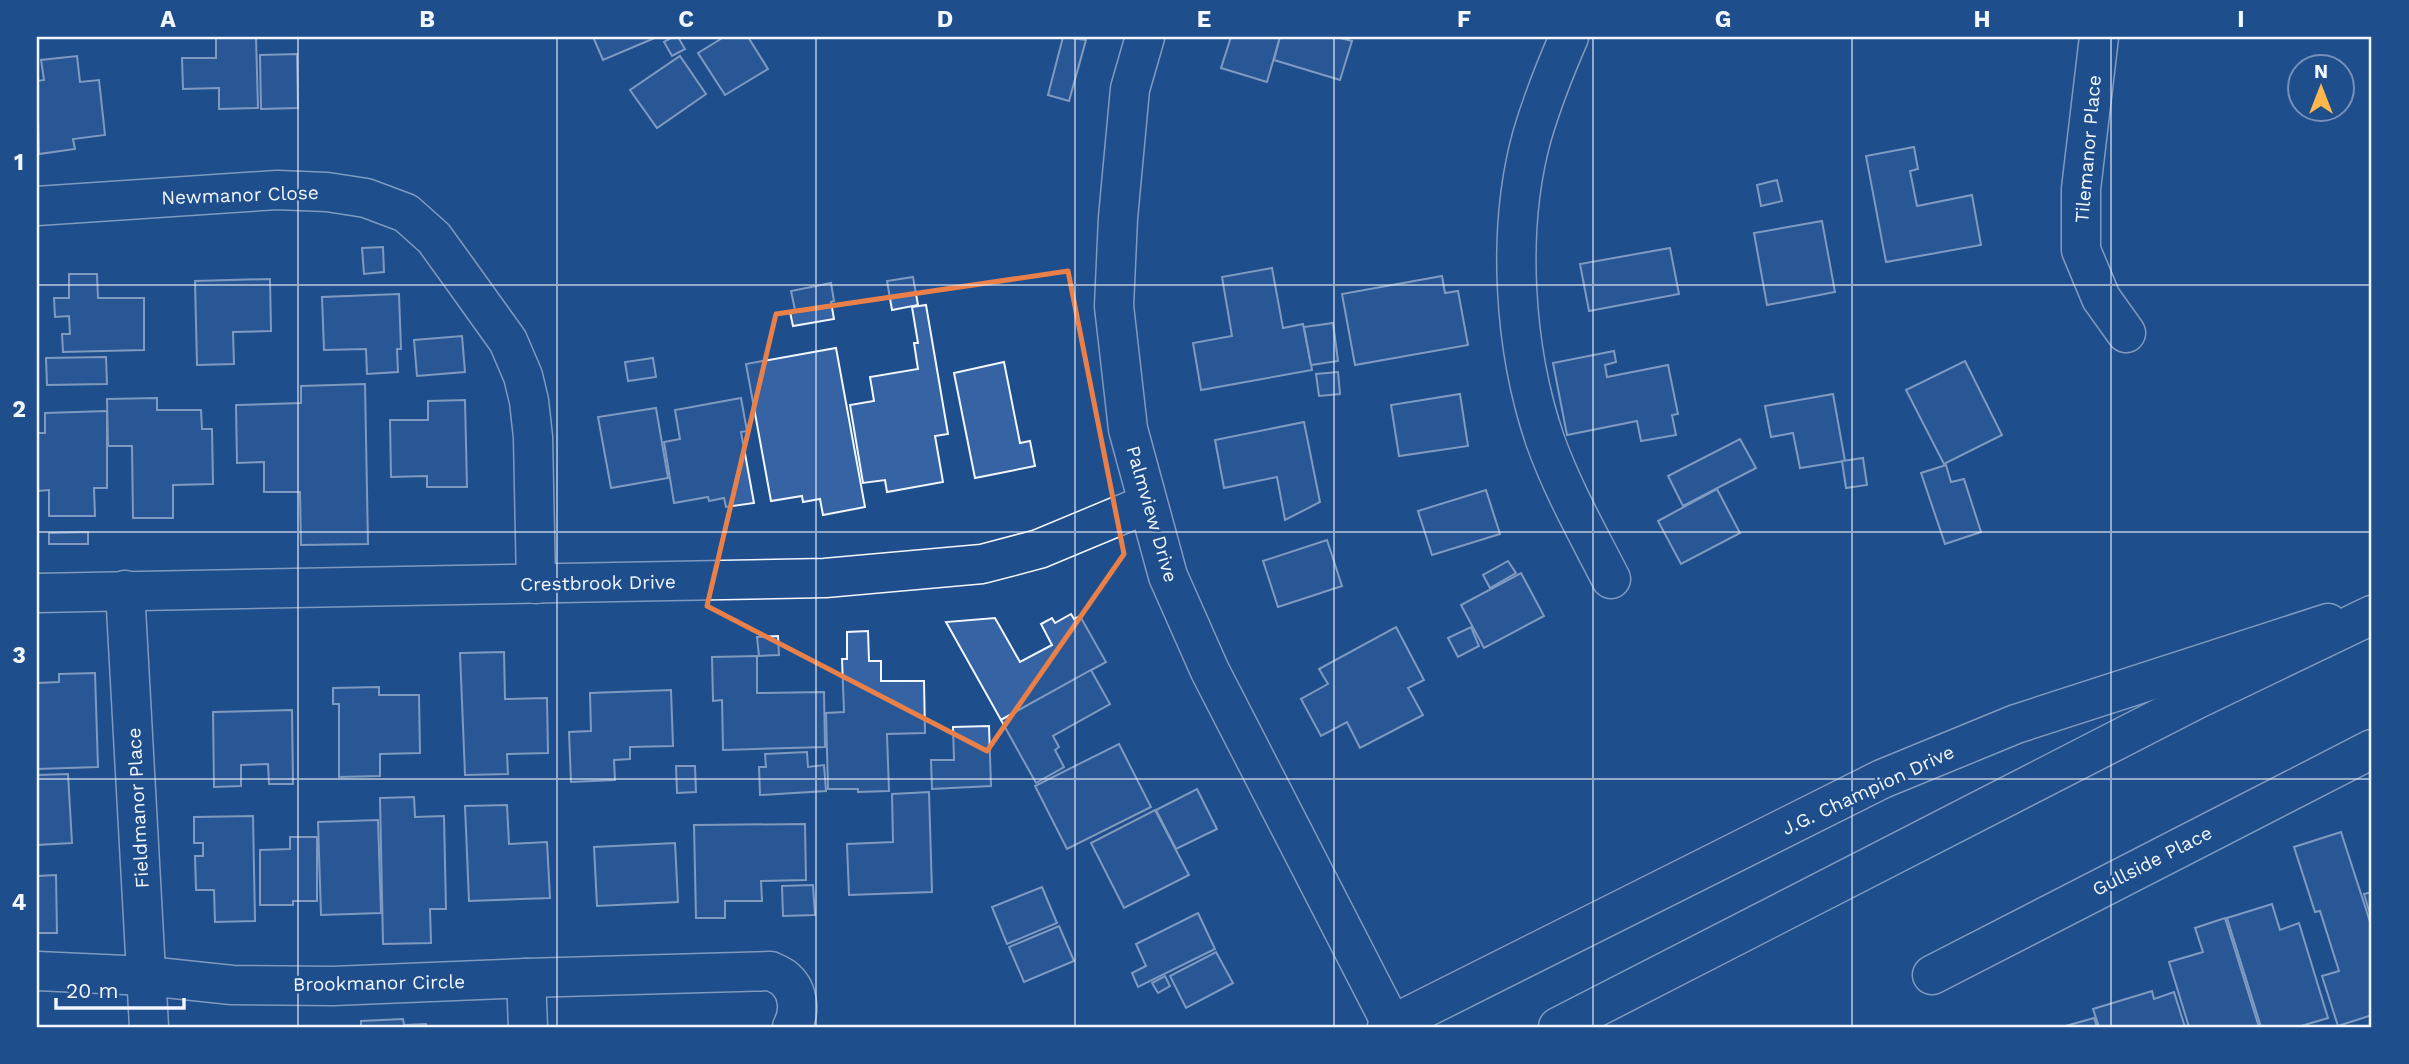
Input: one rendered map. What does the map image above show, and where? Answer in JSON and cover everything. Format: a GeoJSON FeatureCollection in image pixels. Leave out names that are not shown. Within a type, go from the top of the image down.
{"type":"FeatureCollection","features":[{"type":"Feature","properties":{"kind":"street","name":"Palmview Drive"},"geometry":{"type":"LineString","coordinates":[[1145,37],[1130,89],[1118,218],[1114,306],[1128,429],[1168,576],[1210,671],[1391,1026]]}},
{"type":"Feature","properties":{"kind":"street"},"geometry":{"type":"LineString","coordinates":[[1569,37],[1548,86],[1531,139],[1521,193],[1517,297],[1522,346],[1546,442],[1565,487],[1611,579]]}},
{"type":"Feature","properties":{"kind":"street","name":"Tilemanor Place"},"geometry":{"type":"LineString","coordinates":[[2099,37],[2081,189],[2081,250],[2102,298],[2126,333]]}},
{"type":"Feature","properties":{"kind":"street","name":"Newmanor Close"},"geometry":{"type":"LineString","coordinates":[[37,206],[277,190],[327,192],[366,198],[405,213],[434,238],[508,341],[523,376],[533,437],[536,584]]}},
{"type":"Feature","properties":{"kind":"street","name":"Crestbrook Drive"},"geometry":{"type":"LineString","coordinates":[[37,593],[825,578],[982,564],[1039,549],[1147,504]]}},
{"type":"Feature","properties":{"kind":"street","name":"Fieldmanor Place"},"geometry":{"type":"LineString","coordinates":[[125,590],[149,1027]]}},
{"type":"Feature","properties":{"kind":"street","name":"J.G. Champion Drive"},"geometry":{"type":"LineString","coordinates":[[1391,1026],[1882,779],[2017,724],[2372,608]]}},
{"type":"Feature","properties":{"kind":"street"},"geometry":{"type":"LineString","coordinates":[[1558,1027],[2197,699],[2372,615]]}},
{"type":"Feature","properties":{"kind":"street","name":"Gullside Place"},"geometry":{"type":"LineString","coordinates":[[1932,975],[2372,748]]}},
{"type":"Feature","properties":{"kind":"street","name":"Brookmanor Circle"},"geometry":{"type":"LineString","coordinates":[[37,971],[147,976],[232,985],[334,986],[771,971],[786,980],[796,995],[797,1019],[792,1027]]}},
{"type":"Feature","properties":{"kind":"street"},"geometry":{"type":"LineString","coordinates":[[526,978],[527,1027]]}},
{"type":"Feature","properties":{"kind":"highlighted area"},"geometry":{"type":"Polygon","coordinates":[[[1068,271],[1124,554],[987,751],[707,606],[776,314],[1068,271]]]}},
{"type":"Feature","properties":{"kind":"building"},"geometry":{"type":"Polygon","coordinates":[[[216,37],[256,37],[258,108],[219,109],[219,88],[183,89],[182,58],[216,58],[216,37]]]}},
{"type":"Feature","properties":{"kind":"building"},"geometry":{"type":"Polygon","coordinates":[[[593,37],[657,37],[603,60],[593,37]]]}},
{"type":"Feature","properties":{"kind":"building"},"geometry":{"type":"Polygon","coordinates":[[[678,37],[685,49],[672,56],[664,42],[678,37]]]}},
{"type":"Feature","properties":{"kind":"building"},"geometry":{"type":"Polygon","coordinates":[[[724,37],[748,37],[768,69],[725,95],[698,53],[724,37]]]}},
{"type":"Feature","properties":{"kind":"building"},"geometry":{"type":"Polygon","coordinates":[[[1063,37],[1086,40],[1069,101],[1048,95],[1063,37]]]}},
{"type":"Feature","properties":{"kind":"building"},"geometry":{"type":"Polygon","coordinates":[[[1231,37],[1280,37],[1267,82],[1221,68],[1231,37]]]}},
{"type":"Feature","properties":{"kind":"building"},"geometry":{"type":"Polygon","coordinates":[[[1280,37],[1336,37],[1352,41],[1340,80],[1274,60],[1280,37]]]}},
{"type":"Feature","properties":{"kind":"building"},"geometry":{"type":"Polygon","coordinates":[[[297,54],[298,108],[261,109],[260,55],[297,54]]]}},
{"type":"Feature","properties":{"kind":"building"},"geometry":{"type":"Polygon","coordinates":[[[77,56],[80,82],[99,80],[105,135],[73,139],[75,149],[39,154],[37,81],[44,80],[41,60],[77,56]]]}},
{"type":"Feature","properties":{"kind":"building"},"geometry":{"type":"Polygon","coordinates":[[[680,56],[706,94],[657,128],[630,90],[680,56]]]}},
{"type":"Feature","properties":{"kind":"building"},"geometry":{"type":"Polygon","coordinates":[[[1914,147],[1918,169],[1910,171],[1917,206],[1972,195],[1981,245],[1886,262],[1866,156],[1914,147]]]}},
{"type":"Feature","properties":{"kind":"building"},"geometry":{"type":"Polygon","coordinates":[[[1777,180],[1782,201],[1761,206],[1757,185],[1777,180]]]}},
{"type":"Feature","properties":{"kind":"building"},"geometry":{"type":"Polygon","coordinates":[[[1822,221],[1835,292],[1767,305],[1754,233],[1822,221]]]}},
{"type":"Feature","properties":{"kind":"building"},"geometry":{"type":"Polygon","coordinates":[[[383,247],[384,272],[364,274],[362,248],[383,247]]]}},
{"type":"Feature","properties":{"kind":"building"},"geometry":{"type":"Polygon","coordinates":[[[1670,248],[1679,294],[1589,311],[1580,264],[1670,248]]]}},
{"type":"Feature","properties":{"kind":"building"},"geometry":{"type":"Polygon","coordinates":[[[1272,268],[1283,328],[1303,324],[1312,370],[1201,390],[1193,343],[1232,336],[1222,277],[1272,268]]]}},
{"type":"Feature","properties":{"kind":"building"},"geometry":{"type":"Polygon","coordinates":[[[69,274],[97,274],[98,298],[144,298],[144,350],[63,352],[62,334],[70,334],[69,316],[55,317],[54,298],[69,298],[69,274]]]}},
{"type":"Feature","properties":{"kind":"building"},"geometry":{"type":"Polygon","coordinates":[[[1442,276],[1445,293],[1458,291],[1468,345],[1355,365],[1342,294],[1442,276]]]}},
{"type":"Feature","properties":{"kind":"building"},"geometry":{"type":"Polygon","coordinates":[[[913,277],[918,305],[892,310],[887,281],[913,277]]]}},
{"type":"Feature","properties":{"kind":"building"},"geometry":{"type":"Polygon","coordinates":[[[270,279],[271,331],[233,332],[234,364],[197,365],[195,281],[270,279]]]}},
{"type":"Feature","properties":{"kind":"building"},"geometry":{"type":"Polygon","coordinates":[[[831,283],[834,319],[793,326],[790,312],[795,310],[791,291],[831,283]]]}},
{"type":"Feature","properties":{"kind":"building"},"geometry":{"type":"Polygon","coordinates":[[[399,294],[401,349],[397,349],[398,372],[367,374],[366,349],[324,350],[322,297],[399,294]]]}},
{"type":"Feature","properties":{"kind":"building"},"geometry":{"type":"Polygon","coordinates":[[[926,305],[948,434],[935,436],[943,482],[887,492],[885,480],[863,483],[850,405],[874,401],[870,377],[918,369],[914,343],[918,343],[912,307],[926,305]]]}},
{"type":"Feature","properties":{"kind":"building"},"geometry":{"type":"Polygon","coordinates":[[[1333,323],[1338,361],[1311,365],[1304,327],[1333,323]]]}},
{"type":"Feature","properties":{"kind":"building"},"geometry":{"type":"Polygon","coordinates":[[[462,336],[465,372],[417,376],[414,340],[462,336]]]}},
{"type":"Feature","properties":{"kind":"building"},"geometry":{"type":"Polygon","coordinates":[[[836,348],[865,507],[823,515],[820,499],[803,502],[802,496],[771,501],[746,364],[836,348]]]}},
{"type":"Feature","properties":{"kind":"building"},"geometry":{"type":"Polygon","coordinates":[[[1614,351],[1616,362],[1605,365],[1607,377],[1668,365],[1678,414],[1672,415],[1676,435],[1641,441],[1637,421],[1567,435],[1553,363],[1614,351]]]}},
{"type":"Feature","properties":{"kind":"building"},"geometry":{"type":"Polygon","coordinates":[[[106,357],[107,384],[47,385],[46,358],[106,357]]]}},
{"type":"Feature","properties":{"kind":"building"},"geometry":{"type":"Polygon","coordinates":[[[653,358],[656,377],[628,381],[625,362],[653,358]]]}},
{"type":"Feature","properties":{"kind":"building"},"geometry":{"type":"Polygon","coordinates":[[[1965,361],[2002,435],[1944,464],[1906,390],[1965,361]]]}},
{"type":"Feature","properties":{"kind":"building"},"geometry":{"type":"Polygon","coordinates":[[[1004,362],[1020,443],[1030,441],[1035,466],[975,478],[954,373],[1004,362]]]}},
{"type":"Feature","properties":{"kind":"building"},"geometry":{"type":"Polygon","coordinates":[[[1338,372],[1340,394],[1319,396],[1316,374],[1338,372]]]}},
{"type":"Feature","properties":{"kind":"building"},"geometry":{"type":"Polygon","coordinates":[[[365,384],[368,544],[301,545],[300,492],[264,492],[264,462],[237,463],[236,405],[301,403],[301,386],[365,384]]]}},
{"type":"Feature","properties":{"kind":"building"},"geometry":{"type":"Polygon","coordinates":[[[1460,394],[1468,446],[1399,456],[1391,405],[1460,394]]]}},
{"type":"Feature","properties":{"kind":"building"},"geometry":{"type":"Polygon","coordinates":[[[1833,394],[1845,461],[1800,468],[1793,433],[1771,437],[1765,406],[1833,394]]]}},
{"type":"Feature","properties":{"kind":"building"},"geometry":{"type":"Polygon","coordinates":[[[157,398],[157,410],[201,410],[202,429],[212,429],[213,484],[173,485],[173,518],[133,518],[132,446],[108,446],[107,399],[157,398]]]}},
{"type":"Feature","properties":{"kind":"building"},"geometry":{"type":"Polygon","coordinates":[[[741,398],[747,431],[741,432],[754,503],[726,507],[724,498],[709,501],[708,497],[674,503],[664,442],[680,439],[675,410],[741,398]]]}},
{"type":"Feature","properties":{"kind":"building"},"geometry":{"type":"Polygon","coordinates":[[[465,400],[467,487],[427,487],[427,476],[391,477],[390,420],[428,420],[428,401],[465,400]]]}},
{"type":"Feature","properties":{"kind":"building"},"geometry":{"type":"Polygon","coordinates":[[[656,408],[668,478],[611,488],[598,417],[656,408]]]}},
{"type":"Feature","properties":{"kind":"building"},"geometry":{"type":"Polygon","coordinates":[[[107,411],[107,488],[94,488],[95,516],[49,516],[49,490],[37,491],[37,433],[45,433],[45,413],[107,411]]]}},
{"type":"Feature","properties":{"kind":"building"},"geometry":{"type":"Polygon","coordinates":[[[1304,422],[1320,502],[1285,520],[1277,477],[1224,488],[1215,440],[1304,422]]]}},
{"type":"Feature","properties":{"kind":"building"},"geometry":{"type":"Polygon","coordinates":[[[1740,439],[1756,468],[1683,506],[1668,476],[1740,439]]]}},
{"type":"Feature","properties":{"kind":"building"},"geometry":{"type":"Polygon","coordinates":[[[1863,458],[1867,485],[1846,488],[1842,461],[1863,458]]]}},
{"type":"Feature","properties":{"kind":"building"},"geometry":{"type":"Polygon","coordinates":[[[1946,465],[1951,482],[1964,479],[1981,532],[1945,544],[1921,473],[1946,465]]]}},
{"type":"Feature","properties":{"kind":"building"},"geometry":{"type":"Polygon","coordinates":[[[1717,489],[1740,533],[1681,564],[1658,521],[1717,489]]]}},
{"type":"Feature","properties":{"kind":"building"},"geometry":{"type":"Polygon","coordinates":[[[1486,490],[1500,534],[1432,555],[1418,511],[1486,490]]]}},
{"type":"Feature","properties":{"kind":"building"},"geometry":{"type":"Polygon","coordinates":[[[88,532],[88,544],[49,544],[49,533],[88,532]]]}},
{"type":"Feature","properties":{"kind":"building"},"geometry":{"type":"Polygon","coordinates":[[[1327,540],[1342,586],[1278,607],[1263,561],[1327,540]]]}},
{"type":"Feature","properties":{"kind":"building"},"geometry":{"type":"Polygon","coordinates":[[[1508,561],[1516,573],[1490,588],[1483,575],[1508,561]]]}},
{"type":"Feature","properties":{"kind":"building"},"geometry":{"type":"Polygon","coordinates":[[[1521,573],[1544,616],[1484,648],[1461,605],[1521,573]]]}},
{"type":"Feature","properties":{"kind":"building"},"geometry":{"type":"Polygon","coordinates":[[[1071,614],[1074,619],[1080,616],[1106,662],[1001,720],[946,622],[995,618],[1020,662],[1052,645],[1041,624],[1052,618],[1055,623],[1071,614]]]}},
{"type":"Feature","properties":{"kind":"building"},"geometry":{"type":"Polygon","coordinates":[[[1396,627],[1424,680],[1408,688],[1423,715],[1360,748],[1347,722],[1321,736],[1301,699],[1328,684],[1319,669],[1396,627]]]}},
{"type":"Feature","properties":{"kind":"building"},"geometry":{"type":"Polygon","coordinates":[[[1471,627],[1479,646],[1458,657],[1448,638],[1471,627]]]}},
{"type":"Feature","properties":{"kind":"building"},"geometry":{"type":"Polygon","coordinates":[[[868,631],[869,661],[881,661],[881,681],[924,681],[925,733],[887,734],[889,791],[828,789],[826,713],[844,712],[842,659],[847,659],[847,632],[868,631]]]}},
{"type":"Feature","properties":{"kind":"building"},"geometry":{"type":"Polygon","coordinates":[[[778,636],[779,655],[759,656],[757,637],[778,636]]]}},
{"type":"Feature","properties":{"kind":"building"},"geometry":{"type":"Polygon","coordinates":[[[504,652],[505,699],[547,698],[548,753],[507,754],[508,774],[465,775],[460,653],[504,652]]]}},
{"type":"Feature","properties":{"kind":"building"},"geometry":{"type":"Polygon","coordinates":[[[757,656],[757,693],[824,692],[825,747],[723,750],[722,700],[713,701],[712,657],[757,656]]]}},
{"type":"Feature","properties":{"kind":"building"},"geometry":{"type":"Polygon","coordinates":[[[1091,670],[1110,704],[1053,736],[1059,747],[1055,750],[1064,767],[1036,783],[1001,720],[1091,670]]]}},
{"type":"Feature","properties":{"kind":"building"},"geometry":{"type":"Polygon","coordinates":[[[95,673],[98,767],[37,769],[37,683],[59,682],[59,674],[95,673]]]}},
{"type":"Feature","properties":{"kind":"building"},"geometry":{"type":"Polygon","coordinates":[[[379,687],[379,695],[419,695],[420,753],[380,754],[380,776],[339,777],[339,704],[333,704],[333,688],[379,687]]]}},
{"type":"Feature","properties":{"kind":"building"},"geometry":{"type":"Polygon","coordinates":[[[671,690],[673,746],[630,747],[630,759],[614,760],[615,780],[571,782],[569,732],[591,731],[590,693],[671,690]]]}},
{"type":"Feature","properties":{"kind":"building"},"geometry":{"type":"Polygon","coordinates":[[[292,710],[293,784],[269,784],[268,764],[241,765],[241,786],[214,787],[213,712],[292,710]]]}},
{"type":"Feature","properties":{"kind":"building"},"geometry":{"type":"Polygon","coordinates":[[[989,726],[991,786],[932,789],[931,760],[954,760],[953,727],[989,726]]]}},
{"type":"Feature","properties":{"kind":"building"},"geometry":{"type":"Polygon","coordinates":[[[1119,744],[1151,807],[1067,849],[1035,786],[1119,744]]]}},
{"type":"Feature","properties":{"kind":"building"},"geometry":{"type":"Polygon","coordinates":[[[807,752],[808,767],[824,765],[826,791],[760,795],[759,767],[766,767],[765,754],[807,752]]]}},
{"type":"Feature","properties":{"kind":"building"},"geometry":{"type":"Polygon","coordinates":[[[676,766],[695,766],[696,792],[677,793],[676,766]]]}},
{"type":"Feature","properties":{"kind":"building"},"geometry":{"type":"Polygon","coordinates":[[[68,774],[72,843],[37,845],[37,775],[68,774]]]}},
{"type":"Feature","properties":{"kind":"building"},"geometry":{"type":"Polygon","coordinates":[[[1197,789],[1217,829],[1176,849],[1156,810],[1197,789]]]}},
{"type":"Feature","properties":{"kind":"building"},"geometry":{"type":"Polygon","coordinates":[[[929,792],[932,892],[849,895],[847,844],[893,842],[892,794],[929,792]]]}},
{"type":"Feature","properties":{"kind":"building"},"geometry":{"type":"Polygon","coordinates":[[[414,797],[415,817],[444,816],[446,909],[430,909],[431,943],[383,944],[380,798],[414,797]]]}},
{"type":"Feature","properties":{"kind":"building"},"geometry":{"type":"Polygon","coordinates":[[[507,805],[509,844],[547,842],[550,898],[469,901],[465,806],[507,805]]]}},
{"type":"Feature","properties":{"kind":"building"},"geometry":{"type":"Polygon","coordinates":[[[1155,810],[1189,875],[1124,908],[1091,843],[1155,810]]]}},
{"type":"Feature","properties":{"kind":"building"},"geometry":{"type":"Polygon","coordinates":[[[253,816],[255,921],[215,922],[214,890],[196,890],[195,856],[203,856],[203,843],[194,843],[194,817],[253,816]]]}},
{"type":"Feature","properties":{"kind":"building"},"geometry":{"type":"Polygon","coordinates":[[[378,820],[381,913],[321,915],[318,822],[378,820]]]}},
{"type":"Feature","properties":{"kind":"building"},"geometry":{"type":"Polygon","coordinates":[[[805,824],[806,880],[761,881],[762,901],[725,901],[725,918],[696,918],[694,825],[805,824]]]}},
{"type":"Feature","properties":{"kind":"building"},"geometry":{"type":"Polygon","coordinates":[[[2341,832],[2372,928],[2372,1015],[2338,1026],[2322,976],[2339,971],[2320,911],[2315,912],[2294,847],[2341,832]]]}},
{"type":"Feature","properties":{"kind":"building"},"geometry":{"type":"Polygon","coordinates":[[[290,837],[317,837],[317,901],[293,901],[293,905],[260,905],[260,850],[290,849],[290,837]]]}},
{"type":"Feature","properties":{"kind":"building"},"geometry":{"type":"Polygon","coordinates":[[[675,843],[678,902],[597,906],[594,847],[675,843]]]}},
{"type":"Feature","properties":{"kind":"building"},"geometry":{"type":"Polygon","coordinates":[[[56,875],[57,933],[37,933],[37,876],[56,875]]]}},
{"type":"Feature","properties":{"kind":"building"},"geometry":{"type":"Polygon","coordinates":[[[813,885],[815,915],[783,916],[782,886],[813,885]]]}},
{"type":"Feature","properties":{"kind":"building"},"geometry":{"type":"Polygon","coordinates":[[[1042,887],[1057,923],[1007,944],[992,907],[1042,887]]]}},
{"type":"Feature","properties":{"kind":"building"},"geometry":{"type":"Polygon","coordinates":[[[2372,892],[2372,921],[2364,894],[2372,892]]]}},
{"type":"Feature","properties":{"kind":"building"},"geometry":{"type":"Polygon","coordinates":[[[2272,904],[2280,930],[2299,923],[2328,1018],[2298,1027],[2261,1027],[2227,918],[2272,904]]]}},
{"type":"Feature","properties":{"kind":"building"},"geometry":{"type":"Polygon","coordinates":[[[1198,913],[1215,949],[1138,987],[1132,973],[1146,966],[1136,944],[1198,913]]]}},
{"type":"Feature","properties":{"kind":"building"},"geometry":{"type":"Polygon","coordinates":[[[2225,918],[2259,1027],[2189,1027],[2169,962],[2203,952],[2195,928],[2225,918]]]}},
{"type":"Feature","properties":{"kind":"building"},"geometry":{"type":"Polygon","coordinates":[[[1059,926],[1074,961],[1024,982],[1009,947],[1059,926]]]}},
{"type":"Feature","properties":{"kind":"building"},"geometry":{"type":"Polygon","coordinates":[[[1216,952],[1233,983],[1186,1008],[1170,976],[1216,952]]]}},
{"type":"Feature","properties":{"kind":"building"},"geometry":{"type":"Polygon","coordinates":[[[1165,976],[1170,986],[1158,993],[1152,983],[1165,976]]]}},
{"type":"Feature","properties":{"kind":"building"},"geometry":{"type":"Polygon","coordinates":[[[2152,991],[2154,999],[2174,992],[2185,1027],[2099,1027],[2093,1009],[2152,991]]]}},
{"type":"Feature","properties":{"kind":"building"},"geometry":{"type":"Polygon","coordinates":[[[2094,1018],[2097,1027],[2062,1027],[2094,1018]]]}},
{"type":"Feature","properties":{"kind":"building"},"geometry":{"type":"Polygon","coordinates":[[[403,1019],[404,1025],[426,1024],[427,1027],[361,1027],[361,1021],[403,1019]]]}}]}
